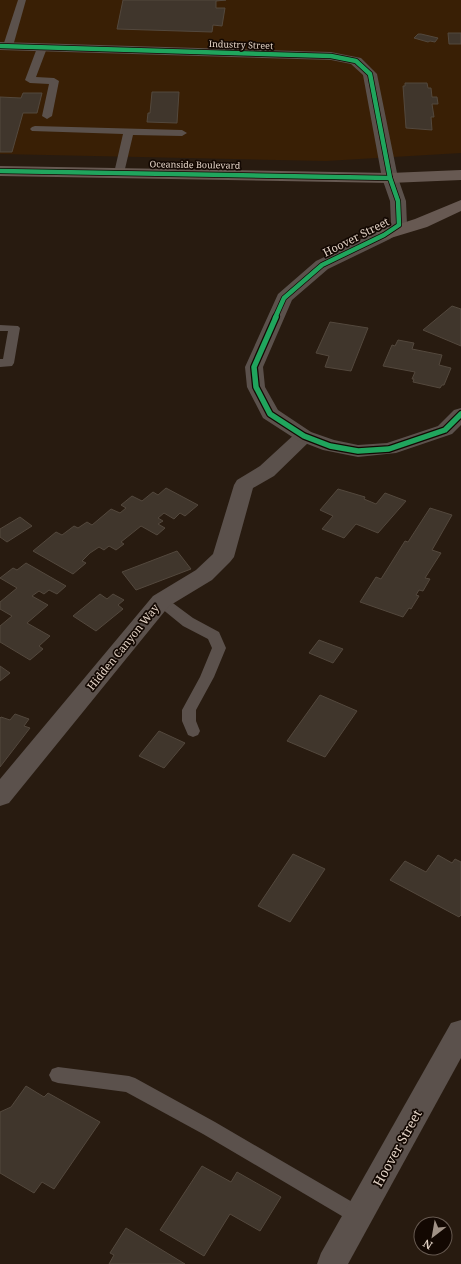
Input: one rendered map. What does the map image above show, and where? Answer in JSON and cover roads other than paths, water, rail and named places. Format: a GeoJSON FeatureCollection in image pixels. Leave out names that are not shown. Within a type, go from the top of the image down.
{"type":"FeatureCollection","features":[{"type":"Feature","properties":{"kind":"main road","name":"Oceanside Boulevard"},"geometry":{"type":"LineString","coordinates":[[0,171],[390,178],[461,175]]}},
{"type":"Feature","properties":{"kind":"main road"},"geometry":{"type":"LineString","coordinates":[[384,235],[421,223],[461,205]]}},
{"type":"Feature","properties":{"kind":"street","name":"Industry Street"},"geometry":{"type":"LineString","coordinates":[[4,46],[331,56],[356,61],[370,74],[390,178]]}},
{"type":"Feature","properties":{"kind":"street","name":"Hoover Street"},"geometry":{"type":"LineString","coordinates":[[390,178],[397,192],[400,204],[399,225],[384,235],[322,265],[284,298],[254,367],[256,387],[270,414],[304,436],[330,446],[358,451],[389,449],[445,430],[461,414]]}},
{"type":"Feature","properties":{"kind":"street","name":"Hidden Canyon Way"},"geometry":{"type":"LineString","coordinates":[[0,796],[161,601],[204,575],[223,557],[244,485],[267,471],[304,436]]}},
{"type":"Feature","properties":{"kind":"street","name":"Hoover Street"},"geometry":{"type":"LineString","coordinates":[[332,1264],[461,1032]]}},
{"type":"Feature","properties":{"kind":"lane"},"geometry":{"type":"LineString","coordinates":[[4,46],[22,0]]}},
{"type":"Feature","properties":{"kind":"lane"},"geometry":{"type":"LineString","coordinates":[[42,48],[30,80],[54,81],[47,116]]}},
{"type":"Feature","properties":{"kind":"lane"},"geometry":{"type":"LineString","coordinates":[[35,129],[182,134]]}},
{"type":"Feature","properties":{"kind":"lane"},"geometry":{"type":"LineString","coordinates":[[119,173],[129,131]]}},
{"type":"Feature","properties":{"kind":"lane"},"geometry":{"type":"LineString","coordinates":[[0,328],[14,328],[8,363],[0,363]]}},
{"type":"Feature","properties":{"kind":"lane"},"geometry":{"type":"LineString","coordinates":[[161,601],[188,622],[214,636],[219,648],[207,677],[189,710],[189,721],[193,731]]}},
{"type":"Feature","properties":{"kind":"lane"},"geometry":{"type":"LineString","coordinates":[[58,1075],[129,1084],[209,1128],[359,1216]]}}]}
